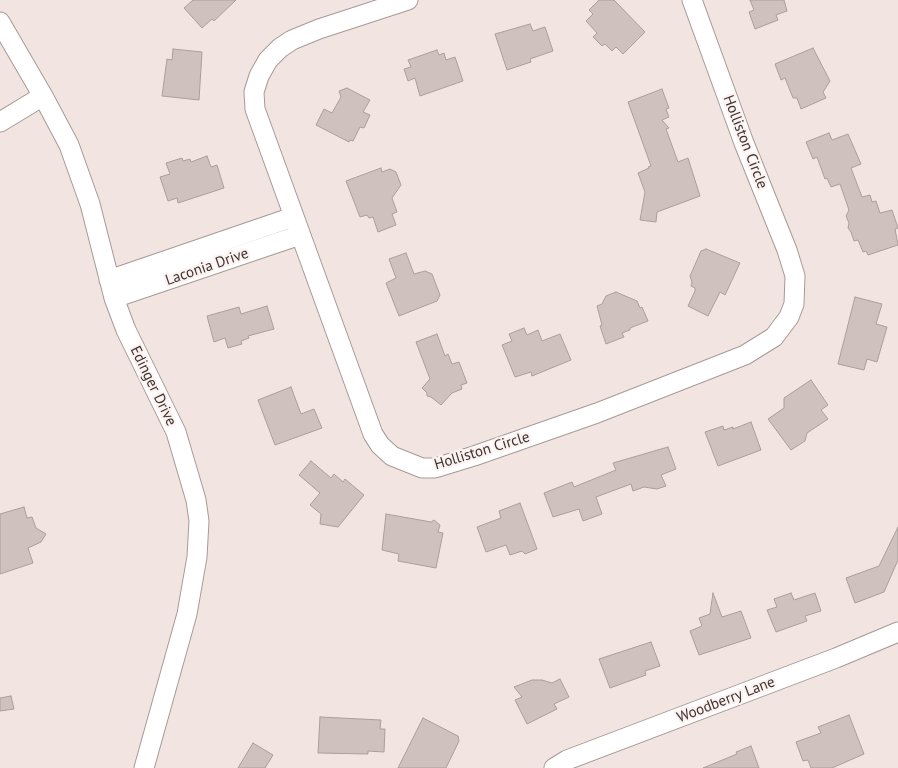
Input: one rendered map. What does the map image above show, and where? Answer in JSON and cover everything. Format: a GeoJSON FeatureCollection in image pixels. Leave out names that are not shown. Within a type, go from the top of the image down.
{"type":"FeatureCollection","features":[{"type":"Feature","properties":{"kind":"street","name":"Holliston Circle"},"geometry":{"type":"LineString","coordinates":[[408,0],[292,40],[280,48],[268,60],[259,76],[254,92],[255,109],[373,434],[380,445],[392,456],[422,468],[435,468],[474,456],[597,413],[745,355],[774,337],[789,318],[794,304],[795,276],[787,250],[744,143],[692,0]]}},
{"type":"Feature","properties":{"kind":"street","name":"Edinger Drive"},"geometry":{"type":"LineString","coordinates":[[0,22],[44,96],[68,145],[90,204],[114,298],[126,330],[176,432],[196,500],[198,522],[197,557],[187,614],[144,768]]}},
{"type":"Feature","properties":{"kind":"street"},"geometry":{"type":"LineString","coordinates":[[0,122],[44,96]]}},
{"type":"Feature","properties":{"kind":"street","name":"Laconia Drive"},"geometry":{"type":"LineString","coordinates":[[109,280],[294,217]]}},
{"type":"Feature","properties":{"kind":"street","name":"Laconia Drive"},"geometry":{"type":"LineString","coordinates":[[114,298],[300,235]]}},
{"type":"Feature","properties":{"kind":"street","name":"Woodberry Lane"},"geometry":{"type":"LineString","coordinates":[[554,768],[567,760],[836,658],[898,632]]}},
{"type":"Feature","properties":{"kind":"building"},"geometry":{"type":"Polygon","coordinates":[[[193,0],[236,0],[214,21],[212,19],[202,28],[184,8],[193,0]]]}},
{"type":"Feature","properties":{"kind":"building"},"geometry":{"type":"Polygon","coordinates":[[[599,0],[614,0],[645,32],[623,54],[616,47],[612,51],[605,44],[602,46],[593,37],[597,33],[586,21],[593,14],[589,10],[599,0]]]}},
{"type":"Feature","properties":{"kind":"building"},"geometry":{"type":"Polygon","coordinates":[[[750,0],[784,0],[787,11],[776,15],[778,20],[755,29],[749,12],[754,10],[750,0]]]}},
{"type":"Feature","properties":{"kind":"building"},"geometry":{"type":"Polygon","coordinates":[[[530,24],[533,31],[545,27],[553,51],[530,59],[531,62],[507,70],[495,34],[530,24]]]}},
{"type":"Feature","properties":{"kind":"building"},"geometry":{"type":"Polygon","coordinates":[[[813,48],[830,81],[823,92],[826,98],[801,109],[797,98],[793,98],[785,78],[781,80],[775,64],[813,48]]]}},
{"type":"Feature","properties":{"kind":"building"},"geometry":{"type":"Polygon","coordinates":[[[173,49],[202,52],[199,100],[162,96],[167,59],[172,60],[173,49]]]}},
{"type":"Feature","properties":{"kind":"building"},"geometry":{"type":"Polygon","coordinates":[[[437,50],[439,55],[444,53],[446,60],[455,57],[463,81],[420,96],[415,78],[408,81],[404,69],[411,67],[408,60],[437,50]]]}},
{"type":"Feature","properties":{"kind":"building"},"geometry":{"type":"Polygon","coordinates":[[[347,88],[370,100],[363,112],[370,115],[364,128],[360,127],[353,141],[350,140],[349,142],[316,125],[324,109],[332,113],[341,97],[339,91],[347,88]]]}},
{"type":"Feature","properties":{"kind":"building"},"geometry":{"type":"Polygon","coordinates":[[[662,89],[669,108],[666,109],[669,117],[662,120],[669,128],[666,129],[678,162],[688,158],[700,196],[657,212],[656,222],[640,220],[645,192],[638,173],[651,166],[628,102],[662,89]]]}},
{"type":"Feature","properties":{"kind":"building"},"geometry":{"type":"Polygon","coordinates":[[[829,133],[832,140],[848,134],[861,164],[851,168],[862,197],[870,195],[872,202],[876,201],[880,213],[892,210],[898,228],[895,229],[898,245],[868,255],[866,251],[863,252],[858,240],[854,241],[848,228],[849,223],[846,216],[849,210],[840,184],[831,187],[827,178],[825,179],[817,157],[813,159],[806,142],[829,133]]]}},
{"type":"Feature","properties":{"kind":"building"},"geometry":{"type":"Polygon","coordinates":[[[207,156],[211,167],[217,165],[224,188],[178,203],[177,198],[168,201],[160,177],[170,174],[166,163],[182,158],[183,161],[190,159],[191,162],[207,156]]]}},
{"type":"Feature","properties":{"kind":"building"},"geometry":{"type":"Polygon","coordinates":[[[381,168],[382,172],[390,169],[396,172],[401,185],[392,198],[397,212],[392,214],[396,225],[378,232],[373,217],[369,218],[367,215],[360,217],[346,181],[381,168]]]}},
{"type":"Feature","properties":{"kind":"building"},"geometry":{"type":"Polygon","coordinates":[[[706,249],[740,263],[725,295],[720,292],[708,316],[688,306],[695,291],[695,288],[691,286],[690,276],[701,251],[706,249]]]}},
{"type":"Feature","properties":{"kind":"building"},"geometry":{"type":"Polygon","coordinates":[[[406,253],[414,274],[425,271],[432,274],[440,295],[437,301],[399,316],[386,283],[396,278],[389,259],[406,253]]]}},
{"type":"Feature","properties":{"kind":"building"},"geometry":{"type":"Polygon","coordinates":[[[616,292],[637,301],[648,321],[622,333],[624,337],[606,344],[600,326],[602,325],[597,306],[602,304],[606,296],[616,292]]]}},
{"type":"Feature","properties":{"kind":"building"},"geometry":{"type":"Polygon","coordinates":[[[855,297],[882,304],[876,324],[887,327],[877,362],[867,359],[864,370],[838,364],[855,297]]]}},
{"type":"Feature","properties":{"kind":"building"},"geometry":{"type":"Polygon","coordinates":[[[267,306],[274,329],[248,336],[249,338],[241,341],[242,344],[228,348],[225,338],[214,342],[207,316],[239,307],[241,314],[267,306]]]}},
{"type":"Feature","properties":{"kind":"building"},"geometry":{"type":"Polygon","coordinates":[[[524,328],[527,335],[538,330],[542,341],[560,334],[571,360],[532,376],[531,372],[515,377],[502,345],[512,341],[509,334],[524,328]]]}},
{"type":"Feature","properties":{"kind":"building"},"geometry":{"type":"Polygon","coordinates":[[[437,334],[445,356],[448,354],[452,364],[459,362],[467,383],[461,385],[462,389],[452,393],[441,405],[427,396],[427,393],[422,388],[430,379],[416,342],[437,334]]]}},
{"type":"Feature","properties":{"kind":"building"},"geometry":{"type":"Polygon","coordinates":[[[811,380],[828,405],[821,410],[828,419],[807,433],[805,441],[791,450],[768,419],[784,408],[784,398],[811,380]]]}},
{"type":"Feature","properties":{"kind":"building"},"geometry":{"type":"Polygon","coordinates":[[[291,387],[301,414],[314,409],[322,428],[275,445],[258,400],[291,387]]]}},
{"type":"Feature","properties":{"kind":"building"},"geometry":{"type":"Polygon","coordinates":[[[751,422],[761,450],[718,466],[705,432],[723,426],[724,430],[733,427],[733,429],[751,422]]]}},
{"type":"Feature","properties":{"kind":"building"},"geometry":{"type":"Polygon","coordinates":[[[668,447],[676,469],[661,475],[666,486],[657,489],[644,487],[633,491],[631,484],[596,497],[602,514],[583,521],[579,509],[553,517],[544,493],[572,482],[574,487],[616,470],[613,463],[668,447]]]}},
{"type":"Feature","properties":{"kind":"building"},"geometry":{"type":"Polygon","coordinates":[[[311,461],[331,478],[334,474],[343,482],[345,479],[364,495],[338,527],[320,524],[321,514],[310,505],[320,493],[299,475],[311,461]]]}},
{"type":"Feature","properties":{"kind":"building"},"geometry":{"type":"Polygon","coordinates":[[[520,503],[537,549],[525,554],[522,551],[510,555],[506,545],[486,552],[477,527],[501,518],[499,511],[520,503]]]}},
{"type":"Feature","properties":{"kind":"building"},"geometry":{"type":"Polygon","coordinates":[[[24,507],[27,518],[32,517],[36,528],[46,534],[41,542],[28,548],[33,563],[0,574],[0,514],[24,507]]]}},
{"type":"Feature","properties":{"kind":"building"},"geometry":{"type":"Polygon","coordinates":[[[386,514],[431,522],[434,520],[440,525],[438,532],[443,533],[436,568],[398,561],[399,554],[382,550],[386,514]]]}},
{"type":"Feature","properties":{"kind":"building"},"geometry":{"type":"Polygon","coordinates":[[[898,527],[898,560],[884,592],[855,603],[846,578],[879,566],[898,527]]]}},
{"type":"Feature","properties":{"kind":"building"},"geometry":{"type":"Polygon","coordinates":[[[713,593],[722,617],[741,611],[751,638],[699,655],[690,631],[702,626],[699,618],[710,614],[713,593]]]}},
{"type":"Feature","properties":{"kind":"building"},"geometry":{"type":"Polygon","coordinates":[[[791,593],[794,600],[815,593],[821,611],[805,616],[807,621],[776,632],[767,610],[777,607],[774,599],[791,593]]]}},
{"type":"Feature","properties":{"kind":"building"},"geometry":{"type":"Polygon","coordinates":[[[651,642],[660,666],[645,671],[646,675],[610,688],[599,659],[651,642]]]}},
{"type":"Feature","properties":{"kind":"building"},"geometry":{"type":"Polygon","coordinates":[[[560,679],[569,697],[554,704],[557,709],[527,724],[515,700],[522,697],[514,687],[532,680],[552,683],[560,679]]]}},
{"type":"Feature","properties":{"kind":"building"},"geometry":{"type":"Polygon","coordinates":[[[11,696],[14,709],[0,711],[0,698],[11,696]]]}},
{"type":"Feature","properties":{"kind":"building"},"geometry":{"type":"Polygon","coordinates":[[[849,715],[864,754],[832,768],[811,768],[808,760],[803,761],[796,742],[821,733],[818,727],[849,715]]]}},
{"type":"Feature","properties":{"kind":"building"},"geometry":{"type":"Polygon","coordinates":[[[320,717],[381,720],[380,729],[385,729],[384,752],[368,751],[368,754],[318,753],[320,717]]]}},
{"type":"Feature","properties":{"kind":"building"},"geometry":{"type":"Polygon","coordinates":[[[423,718],[458,736],[459,741],[446,768],[398,768],[423,718]]]}},
{"type":"Feature","properties":{"kind":"building"},"geometry":{"type":"Polygon","coordinates":[[[253,743],[273,755],[265,768],[238,768],[253,743]]]}},
{"type":"Feature","properties":{"kind":"building"},"geometry":{"type":"Polygon","coordinates":[[[751,746],[759,768],[703,768],[737,754],[736,752],[751,746]]]}}]}
